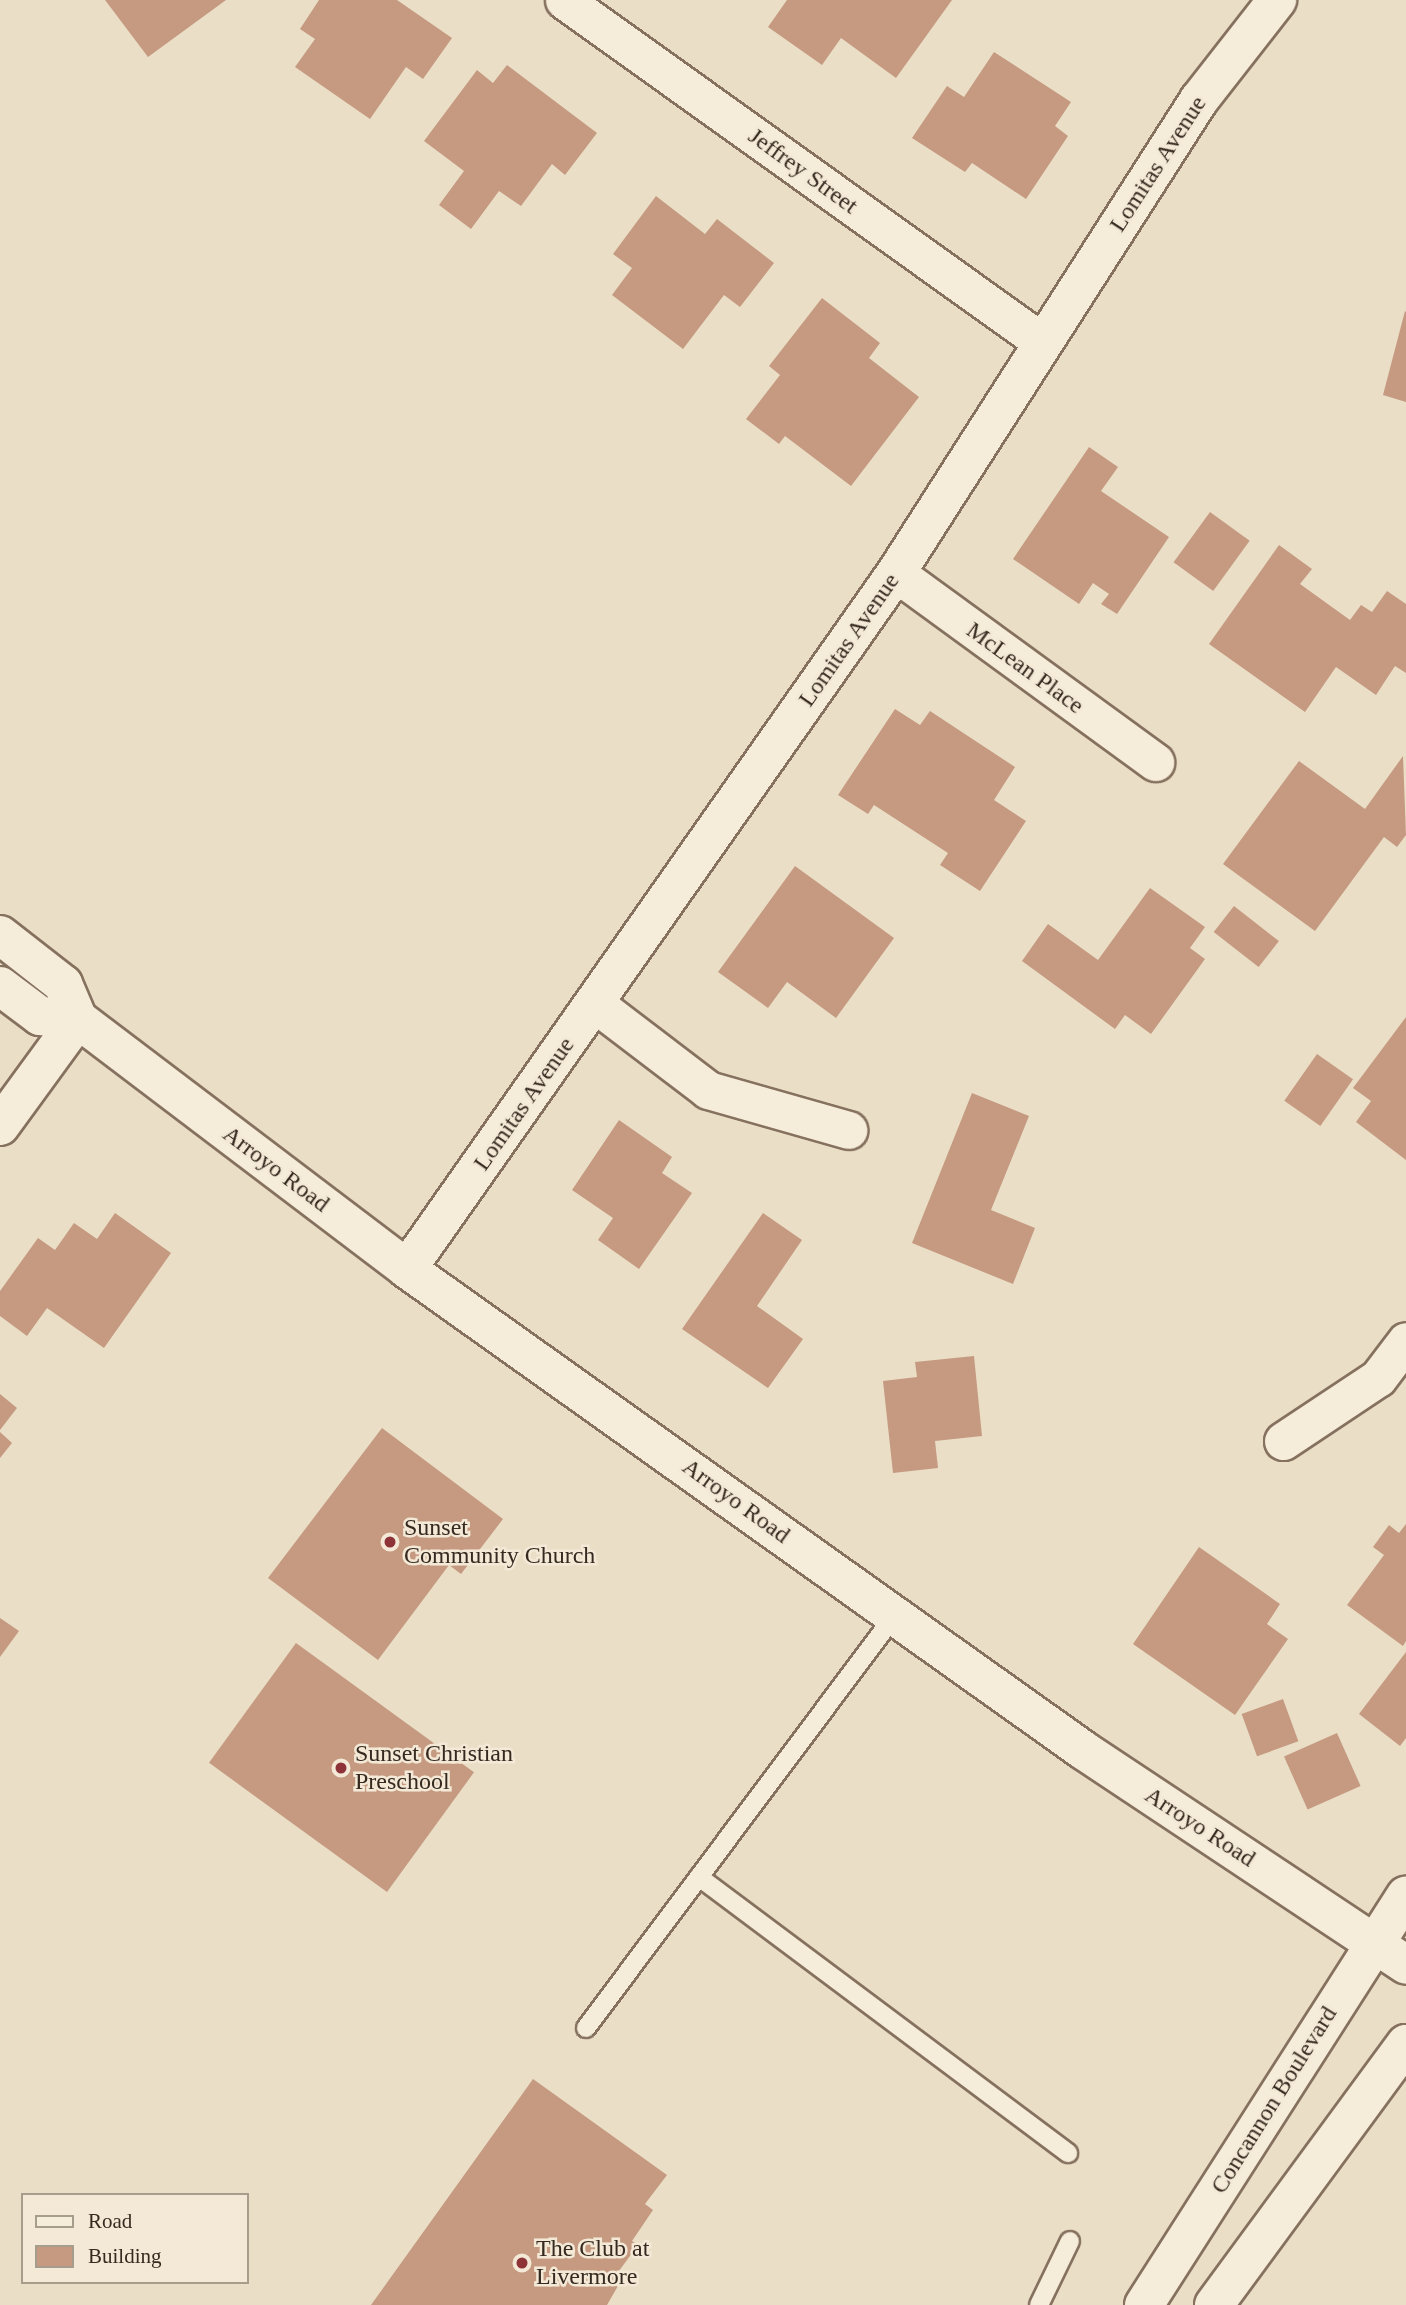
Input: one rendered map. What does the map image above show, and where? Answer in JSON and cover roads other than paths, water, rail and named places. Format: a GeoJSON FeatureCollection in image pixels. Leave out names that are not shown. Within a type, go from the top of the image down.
{"type":"FeatureCollection","features":[{"type":"Feature","properties":{"kind":"street","name":"Jeffrey Street"},"geometry":{"type":"LineString","coordinates":[[564,0],[1042,342]]}},
{"type":"Feature","properties":{"kind":"street","name":"Lomitas Avenue"},"geometry":{"type":"LineString","coordinates":[[407,1269],[896,573],[1199,100],[1277,0]]}},
{"type":"Feature","properties":{"kind":"street","name":"McLean Place"},"geometry":{"type":"LineString","coordinates":[[896,573],[1155,762]]}},
{"type":"Feature","properties":{"kind":"street","name":"Arroyo Road"},"geometry":{"type":"LineString","coordinates":[[0,935],[63,984],[78,1019],[407,1269],[1083,1750],[1406,1965]]}},
{"type":"Feature","properties":{"kind":"street"},"geometry":{"type":"LineString","coordinates":[[0,986],[40,1016],[78,1019]]}},
{"type":"Feature","properties":{"kind":"street"},"geometry":{"type":"LineString","coordinates":[[594,1003],[708,1090],[848,1130]]}},
{"type":"Feature","properties":{"kind":"street"},"geometry":{"type":"LineString","coordinates":[[0,1126],[78,1019]]}},
{"type":"Feature","properties":{"kind":"street"},"geometry":{"type":"LineString","coordinates":[[1283,1441],[1378,1377],[1406,1341]]}},
{"type":"Feature","properties":{"kind":"street","name":"Concannon Boulevard"},"geometry":{"type":"LineString","coordinates":[[1144,2305],[1374,1942],[1406,1896]]}},
{"type":"Feature","properties":{"kind":"street"},"geometry":{"type":"LineString","coordinates":[[1214,2305],[1406,2044]]}},
{"type":"Feature","properties":{"kind":"lane"},"geometry":{"type":"LineString","coordinates":[[586,2028],[895,1615]]}},
{"type":"Feature","properties":{"kind":"lane"},"geometry":{"type":"LineString","coordinates":[[699,1877],[1068,2153]]}},
{"type":"Feature","properties":{"kind":"lane"},"geometry":{"type":"LineString","coordinates":[[1039,2305],[1070,2241]]}},
{"type":"Feature","properties":{"kind":"place","name":"Sunset Community Church"},"geometry":{"type":"Point","coordinates":[390,1542]}},
{"type":"Feature","properties":{"kind":"place","name":"Sunset Christian Preschool"},"geometry":{"type":"Point","coordinates":[341,1768]}},
{"type":"Feature","properties":{"kind":"place","name":"The Club at Livermore"},"geometry":{"type":"Point","coordinates":[522,2263]}}]}
